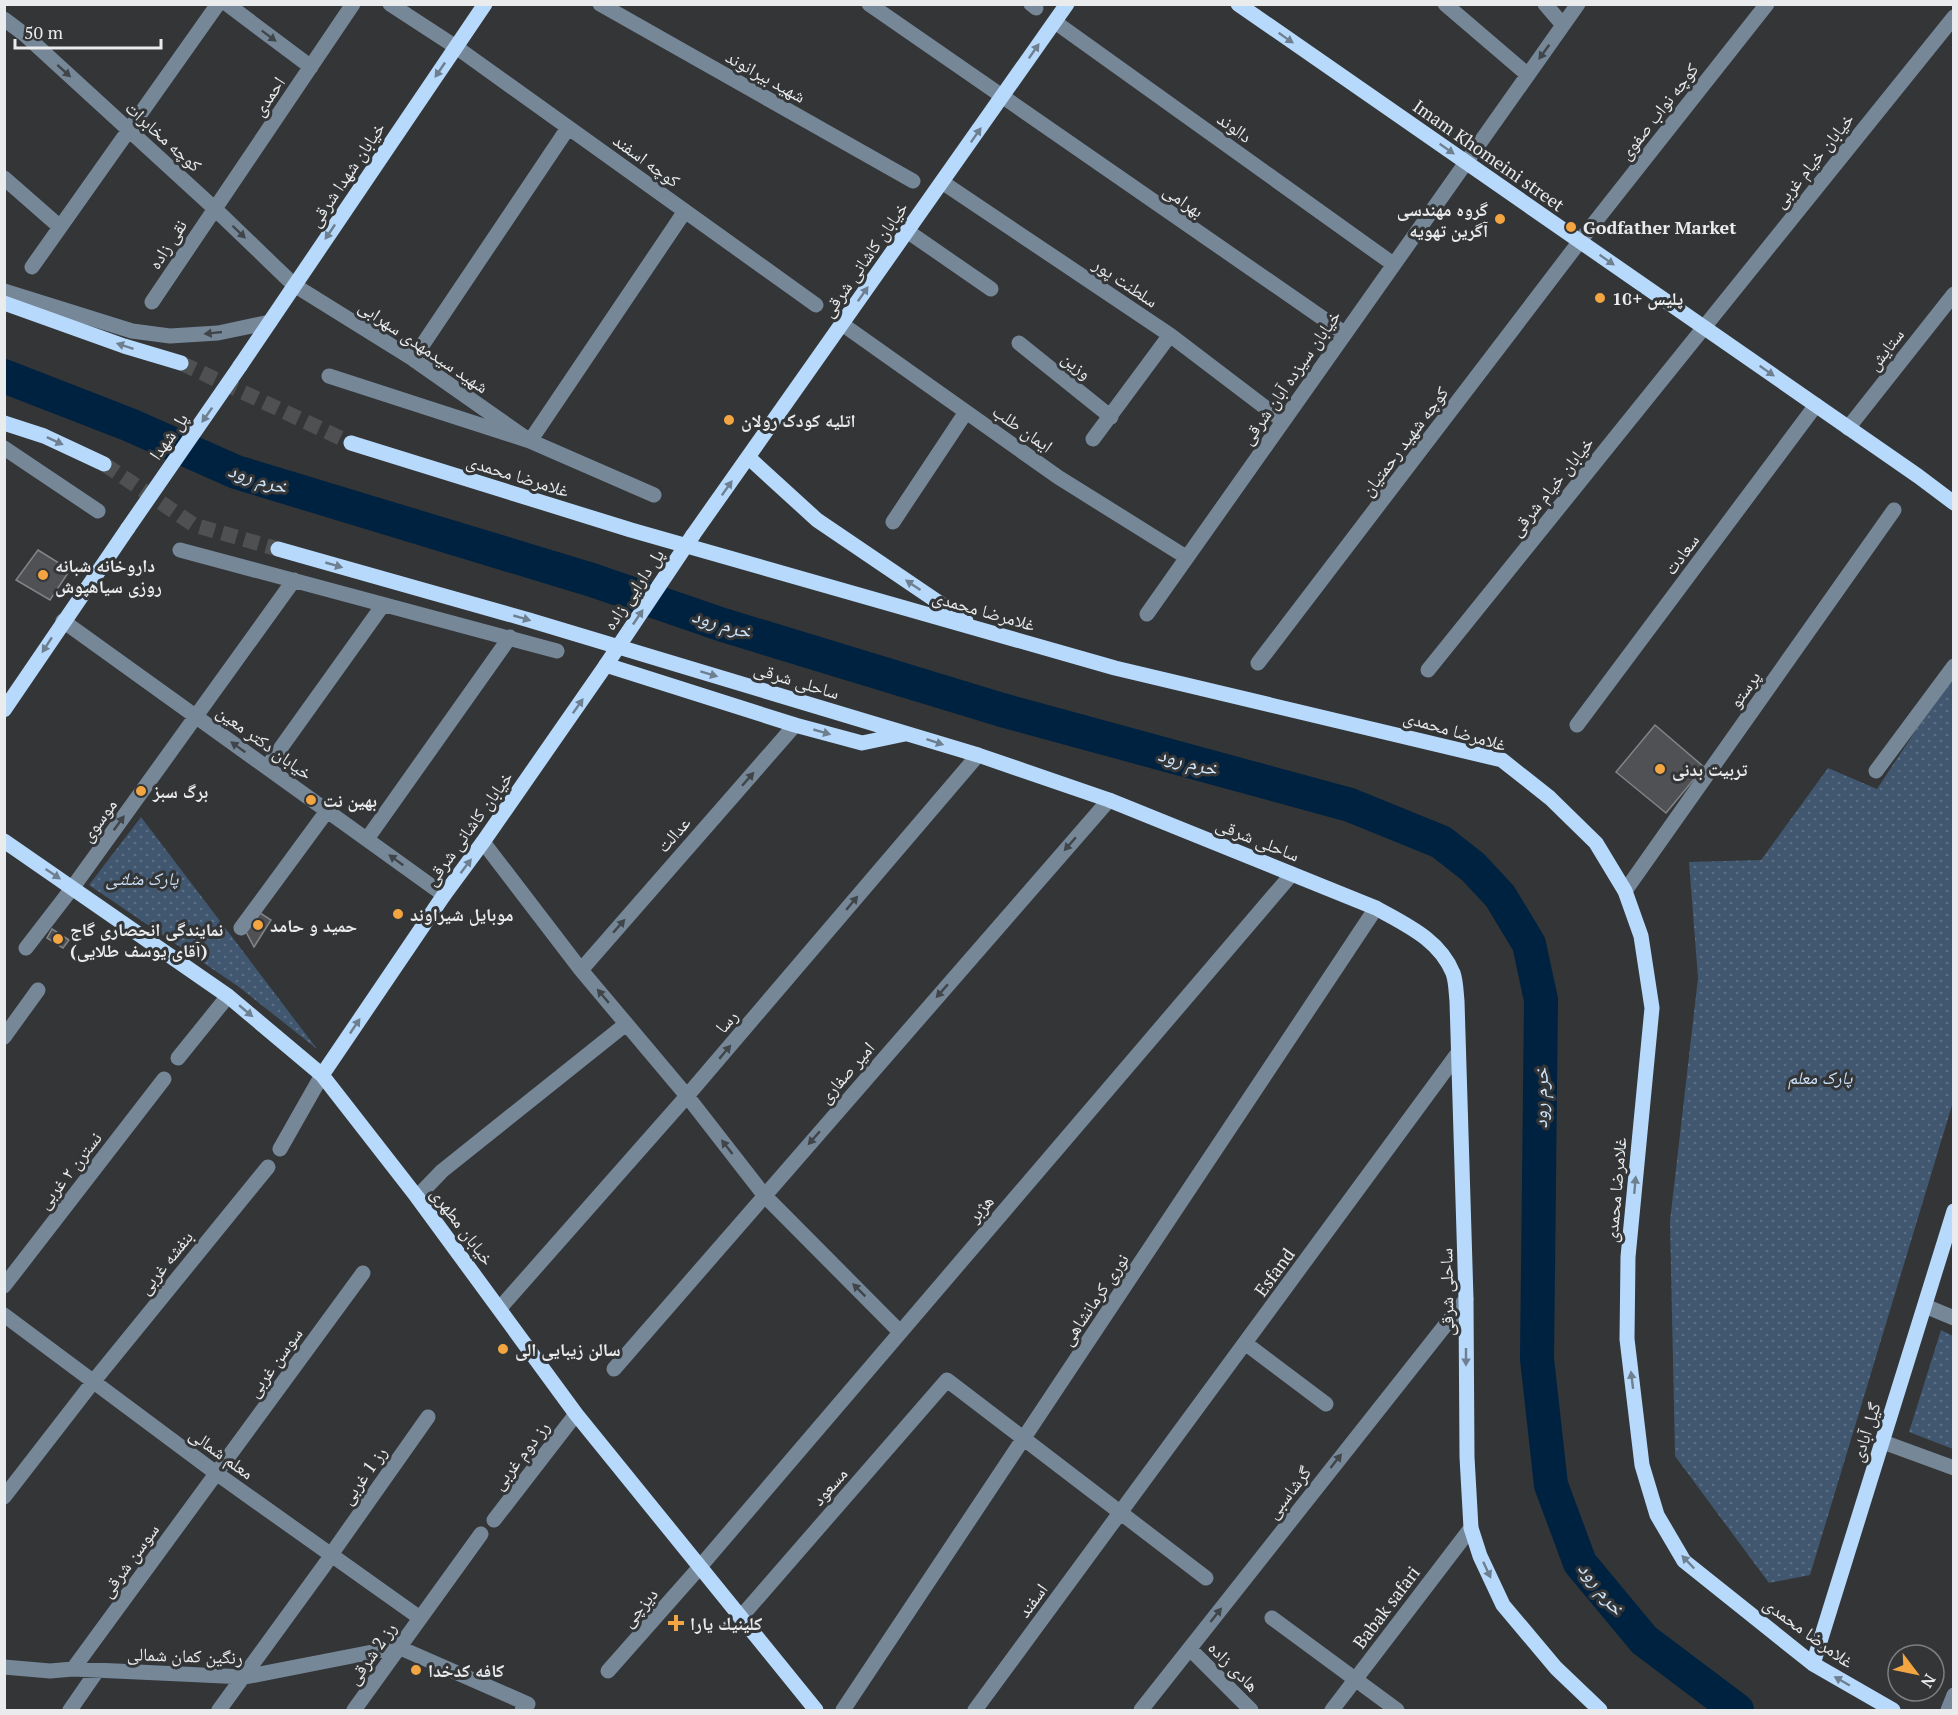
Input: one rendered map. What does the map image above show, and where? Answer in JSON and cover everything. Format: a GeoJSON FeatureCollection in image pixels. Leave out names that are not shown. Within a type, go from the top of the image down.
{"type":"FeatureCollection","features":[{"type":"Feature","properties":{"kind":"main road","name":"خیابان شهدا شرقی"},"geometry":{"type":"LineString","coordinates":[[240,366],[485,4]]}},
{"type":"Feature","properties":{"kind":"main road","name":"خیابان کاشانی شرقی"},"geometry":{"type":"LineString","coordinates":[[693,535],[1067,4]]}},
{"type":"Feature","properties":{"kind":"main road","name":"Imam Khomeini street"},"geometry":{"type":"LineString","coordinates":[[1238,4],[1816,405],[1953,503]]}},
{"type":"Feature","properties":{"kind":"main road"},"geometry":{"type":"LineString","coordinates":[[4,303],[124,346],[181,363]]}},
{"type":"Feature","properties":{"kind":"main road","name":"پل شهدا"},"geometry":{"type":"LineString","coordinates":[[63,621],[240,366]]}},
{"type":"Feature","properties":{"kind":"main road"},"geometry":{"type":"LineString","coordinates":[[4,423],[44,436],[104,464]]}},
{"type":"Feature","properties":{"kind":"main road","name":"غلامرضا محمدی"},"geometry":{"type":"LineString","coordinates":[[351,443],[631,530],[1115,668],[1502,760],[1550,798],[1596,843],[1625,891],[1641,936],[1652,1008],[1628,1257],[1628,1339],[1642,1465],[1657,1515],[1684,1561],[1813,1664],[1893,1710]]}},
{"type":"Feature","properties":{"kind":"main road"},"geometry":{"type":"LineString","coordinates":[[748,457],[817,520],[979,629]]}},
{"type":"Feature","properties":{"kind":"main road","name":"پل دارایی زاده"},"geometry":{"type":"LineString","coordinates":[[606,665],[693,535]]}},
{"type":"Feature","properties":{"kind":"main road","name":"ساحلی شرقی"},"geometry":{"type":"LineString","coordinates":[[278,549],[529,620],[908,733],[1109,800],[1376,908],[1415,929],[1440,949],[1454,975],[1457,1001],[1466,1299],[1467,1457],[1472,1528],[1480,1556],[1503,1605],[1556,1668],[1599,1710]]}},
{"type":"Feature","properties":{"kind":"main road"},"geometry":{"type":"LineString","coordinates":[[4,710],[63,621]]}},
{"type":"Feature","properties":{"kind":"main road","name":"خیابان کاشانی شرقی"},"geometry":{"type":"LineString","coordinates":[[322,1075],[444,894],[483,842],[606,665]]}},
{"type":"Feature","properties":{"kind":"main road"},"geometry":{"type":"LineString","coordinates":[[606,665],[795,725],[862,743],[908,733]]}},
{"type":"Feature","properties":{"kind":"main road","name":"خیابان مطهری"},"geometry":{"type":"LineString","coordinates":[[4,841],[228,996],[322,1075],[417,1197],[576,1414],[816,1710]]}},
{"type":"Feature","properties":{"kind":"main road","name":"گیل آبادی"},"geometry":{"type":"LineString","coordinates":[[1813,1664],[1926,1306],[1953,1211]]}},
{"type":"Feature","properties":{"kind":"street"},"geometry":{"type":"LineString","coordinates":[[32,267],[218,4]]}},
{"type":"Feature","properties":{"kind":"street"},"geometry":{"type":"LineString","coordinates":[[227,4],[311,67]]}},
{"type":"Feature","properties":{"kind":"street","name":"احمدی"},"geometry":{"type":"LineString","coordinates":[[214,208],[353,4]]}},
{"type":"Feature","properties":{"kind":"street","name":"کوچه اسفند"},"geometry":{"type":"LineString","coordinates":[[390,4],[456,47],[816,305]]}},
{"type":"Feature","properties":{"kind":"street","name":"شهید بیرانوند"},"geometry":{"type":"LineString","coordinates":[[600,4],[913,181]]}},
{"type":"Feature","properties":{"kind":"street","name":"بهرامی"},"geometry":{"type":"LineString","coordinates":[[869,4],[1344,333]]}},
{"type":"Feature","properties":{"kind":"street"},"geometry":{"type":"LineString","coordinates":[[1445,4],[1528,75]]}},
{"type":"Feature","properties":{"kind":"street"},"geometry":{"type":"LineString","coordinates":[[1545,4],[1563,25]]}},
{"type":"Feature","properties":{"kind":"street","name":"خیابان سیزده آبان شرقی"},"geometry":{"type":"LineString","coordinates":[[1146,614],[1578,4]]}},
{"type":"Feature","properties":{"kind":"street","name":"کوچه نواب صفوی"},"geometry":{"type":"LineString","coordinates":[[1580,241],[1767,4]]}},
{"type":"Feature","properties":{"kind":"street","name":"خیابان خیام غربی"},"geometry":{"type":"LineString","coordinates":[[1704,327],[1953,17]]}},
{"type":"Feature","properties":{"kind":"street","name":"کوچه مخابرات"},"geometry":{"type":"LineString","coordinates":[[4,19],[24,34],[129,130],[294,285]]}},
{"type":"Feature","properties":{"kind":"street","name":"دالوند"},"geometry":{"type":"LineString","coordinates":[[1055,22],[1393,264]]}},
{"type":"Feature","properties":{"kind":"street"},"geometry":{"type":"LineString","coordinates":[[413,359],[568,128]]}},
{"type":"Feature","properties":{"kind":"street"},"geometry":{"type":"LineString","coordinates":[[4,178],[60,227]]}},
{"type":"Feature","properties":{"kind":"street","name":"سلطنت پور"},"geometry":{"type":"LineString","coordinates":[[942,182],[1170,335],[1283,421]]}},
{"type":"Feature","properties":{"kind":"street","name":"نقی زاده"},"geometry":{"type":"LineString","coordinates":[[152,302],[214,208]]}},
{"type":"Feature","properties":{"kind":"street"},"geometry":{"type":"LineString","coordinates":[[530,441],[685,211]]}},
{"type":"Feature","properties":{"kind":"street"},"geometry":{"type":"LineString","coordinates":[[907,231],[991,289]]}},
{"type":"Feature","properties":{"kind":"street","name":"کوچه شهید رحمتیان"},"geometry":{"type":"LineString","coordinates":[[1258,663],[1580,241]]}},
{"type":"Feature","properties":{"kind":"street","name":"شهید سیدمهدی سهرابی"},"geometry":{"type":"LineString","coordinates":[[294,285],[413,359],[530,441]]}},
{"type":"Feature","properties":{"kind":"street"},"geometry":{"type":"LineString","coordinates":[[4,291],[132,331],[170,336],[218,333],[270,322]]}},
{"type":"Feature","properties":{"kind":"street","name":"ستایش"},"geometry":{"type":"LineString","coordinates":[[1848,428],[1953,294]]}},
{"type":"Feature","properties":{"kind":"street","name":"ایمان طلب"},"geometry":{"type":"LineString","coordinates":[[842,324],[1058,477],[1186,557]]}},
{"type":"Feature","properties":{"kind":"street","name":"خیابان خیام شرقی"},"geometry":{"type":"LineString","coordinates":[[1428,670],[1704,327]]}},
{"type":"Feature","properties":{"kind":"street"},"geometry":{"type":"LineString","coordinates":[[1093,439],[1170,335]]}},
{"type":"Feature","properties":{"kind":"street","name":"وزین"},"geometry":{"type":"LineString","coordinates":[[1019,343],[1111,417]]}},
{"type":"Feature","properties":{"kind":"street"},"geometry":{"type":"LineString","coordinates":[[329,376],[530,441],[654,495]]}},
{"type":"Feature","properties":{"kind":"street","name":"سعادت"},"geometry":{"type":"LineString","coordinates":[[1576,725],[1816,405]]}},
{"type":"Feature","properties":{"kind":"street"},"geometry":{"type":"LineString","coordinates":[[892,522],[966,412]]}},
{"type":"Feature","properties":{"kind":"street"},"geometry":{"type":"LineString","coordinates":[[5,448],[98,511]]}},
{"type":"Feature","properties":{"kind":"street","name":"پرستو"},"geometry":{"type":"LineString","coordinates":[[1625,891],[1894,510]]}},
{"type":"Feature","properties":{"kind":"street"},"geometry":{"type":"LineString","coordinates":[[180,550],[557,651]]}},
{"type":"Feature","properties":{"kind":"street","name":"موسوی"},"geometry":{"type":"LineString","coordinates":[[26,948],[73,887],[294,580]]}},
{"type":"Feature","properties":{"kind":"street"},"geometry":{"type":"LineString","coordinates":[[267,767],[383,605]]}},
{"type":"Feature","properties":{"kind":"street","name":"خیابان دکتر معین"},"geometry":{"type":"LineString","coordinates":[[63,621],[444,894]]}},
{"type":"Feature","properties":{"kind":"street"},"geometry":{"type":"LineString","coordinates":[[367,839],[510,637]]}},
{"type":"Feature","properties":{"kind":"street"},"geometry":{"type":"LineString","coordinates":[[1876,771],[1953,666]]}},
{"type":"Feature","properties":{"kind":"street","name":"عدالت"},"geometry":{"type":"LineString","coordinates":[[581,970],[795,725]]}},
{"type":"Feature","properties":{"kind":"street","name":"رسا"},"geometry":{"type":"LineString","coordinates":[[500,1308],[687,1096],[978,755]]}},
{"type":"Feature","properties":{"kind":"street","name":"امیر صفاری"},"geometry":{"type":"LineString","coordinates":[[614,1369],[1109,800]]}},
{"type":"Feature","properties":{"kind":"street"},"geometry":{"type":"LineString","coordinates":[[241,928],[327,811]]}},
{"type":"Feature","properties":{"kind":"street"},"geometry":{"type":"LineString","coordinates":[[483,842],[581,970],[687,1096],[764,1195],[900,1332]]}},
{"type":"Feature","properties":{"kind":"street","name":"هژبر"},"geometry":{"type":"LineString","coordinates":[[699,1568],[1292,873]]}},
{"type":"Feature","properties":{"kind":"street","name":"نوری کرمانشاهی"},"geometry":{"type":"LineString","coordinates":[[843,1710],[1376,908]]}},
{"type":"Feature","properties":{"kind":"street"},"geometry":{"type":"LineString","coordinates":[[4,1036],[38,990]]}},
{"type":"Feature","properties":{"kind":"street"},"geometry":{"type":"LineString","coordinates":[[178,1058],[228,996]]}},
{"type":"Feature","properties":{"kind":"street"},"geometry":{"type":"LineString","coordinates":[[417,1197],[442,1171],[626,1024]]}},
{"type":"Feature","properties":{"kind":"street","name":"Esfand"},"geometry":{"type":"LineString","coordinates":[[1120,1512],[1458,1053]]}},
{"type":"Feature","properties":{"kind":"street"},"geometry":{"type":"LineString","coordinates":[[280,1149],[322,1075]]}},
{"type":"Feature","properties":{"kind":"street","name":"نسترن ۲ غربی"},"geometry":{"type":"LineString","coordinates":[[4,1286],[165,1078]]}},
{"type":"Feature","properties":{"kind":"street","name":"بنفشه غربی"},"geometry":{"type":"LineString","coordinates":[[4,1497],[93,1382],[268,1167]]}},
{"type":"Feature","properties":{"kind":"street","name":"سوسن غربی"},"geometry":{"type":"LineString","coordinates":[[216,1473],[363,1273]]}},
{"type":"Feature","properties":{"kind":"street","name":"گرشاسبی"},"geometry":{"type":"LineString","coordinates":[[1141,1710],[1466,1299]]}},
{"type":"Feature","properties":{"kind":"street"},"geometry":{"type":"LineString","coordinates":[[1926,1306],[1953,1318]]}},
{"type":"Feature","properties":{"kind":"street","name":"معلم شمالی"},"geometry":{"type":"LineString","coordinates":[[4,1315],[328,1559],[420,1618]]}},
{"type":"Feature","properties":{"kind":"street"},"geometry":{"type":"LineString","coordinates":[[1245,1343],[1326,1404]]}},
{"type":"Feature","properties":{"kind":"street","name":"مسعود"},"geometry":{"type":"LineString","coordinates":[[740,1618],[947,1380],[1024,1439]]}},
{"type":"Feature","properties":{"kind":"street","name":"رز دوم غربی"},"geometry":{"type":"LineString","coordinates":[[494,1520],[576,1414]]}},
{"type":"Feature","properties":{"kind":"street","name":"رز 1 غربی"},"geometry":{"type":"LineString","coordinates":[[219,1710],[245,1677],[428,1417]]}},
{"type":"Feature","properties":{"kind":"street"},"geometry":{"type":"LineString","coordinates":[[1024,1439],[1206,1578]]}},
{"type":"Feature","properties":{"kind":"street"},"geometry":{"type":"LineString","coordinates":[[1883,1442],[1953,1468]]}},
{"type":"Feature","properties":{"kind":"street","name":"سوسن شرقی"},"geometry":{"type":"LineString","coordinates":[[73,1669],[216,1473]]}},
{"type":"Feature","properties":{"kind":"street","name":"اسفند"},"geometry":{"type":"LineString","coordinates":[[975,1710],[1120,1512]]}},
{"type":"Feature","properties":{"kind":"street","name":"Babak safari"},"geometry":{"type":"LineString","coordinates":[[1332,1710],[1472,1528]]}},
{"type":"Feature","properties":{"kind":"street"},"geometry":{"type":"LineString","coordinates":[[420,1618],[481,1534]]}},
{"type":"Feature","properties":{"kind":"street","name":"دیزچی"},"geometry":{"type":"LineString","coordinates":[[608,1671],[699,1568]]}},
{"type":"Feature","properties":{"kind":"street","name":"رز 2 شرقی"},"geometry":{"type":"LineString","coordinates":[[354,1710],[420,1618]]}},
{"type":"Feature","properties":{"kind":"street"},"geometry":{"type":"LineString","coordinates":[[1272,1618],[1397,1710]]}},
{"type":"Feature","properties":{"kind":"street"},"geometry":{"type":"LineString","coordinates":[[398,1647],[528,1704],[522,1710]]}},
{"type":"Feature","properties":{"kind":"street","name":"رنگین کمان شمالی"},"geometry":{"type":"LineString","coordinates":[[4,1667],[50,1671],[73,1669],[245,1677],[398,1647]]}},
{"type":"Feature","properties":{"kind":"street","name":"هادی زاده"},"geometry":{"type":"LineString","coordinates":[[1190,1649],[1251,1710]]}},
{"type":"Feature","properties":{"kind":"street"},"geometry":{"type":"LineString","coordinates":[[70,1710],[97,1671]]}},
{"type":"Feature","properties":{"kind":"street"},"geometry":{"type":"LineString","coordinates":[[1948,1710],[1953,1695]]}},
{"type":"Feature","properties":{"kind":"green space","name":"پارک معلم"},"geometry":{"type":"Polygon","coordinates":[[[1953,674],[1953,1102],[1810,1575],[1769,1583],[1675,1456],[1670,1221],[1698,978],[1689,862],[1761,860],[1828,768],[1877,789],[1953,674]]]}},
{"type":"Feature","properties":{"kind":"green space","name":"پارک مثلثی"},"geometry":{"type":"Polygon","coordinates":[[[141,817],[317,1049],[239,987],[89,885],[141,817]]]}},
{"type":"Feature","properties":{"kind":"green space"},"geometry":{"type":"Polygon","coordinates":[[[1941,1330],[1953,1336],[1953,1449],[1909,1432],[1941,1330]]]}},
{"type":"Feature","properties":{"kind":"building","name":"داروخانه شبانه روزی سیاهپوش"},"geometry":{"type":"Polygon","coordinates":[[[38,550],[70,570],[50,600],[16,580],[38,550]]]}},
{"type":"Feature","properties":{"kind":"building","name":"تربیت بدنی"},"geometry":{"type":"Polygon","coordinates":[[[1655,725],[1704,767],[1666,813],[1616,772],[1655,725]]]}},
{"type":"Feature","properties":{"kind":"building","name":"حمید و حامد"},"geometry":{"type":"Polygon","coordinates":[[[257,911],[271,920],[254,947],[245,930],[257,911]]]}},
{"type":"Feature","properties":{"kind":"building","name":"نمایندگی انحصاری گاج (آقای یوسف طلایی)"},"geometry":{"type":"Polygon","coordinates":[[[52,929],[69,940],[63,948],[47,938],[52,929]]]}},
{"type":"Feature","properties":{"kind":"waterway","name":"خرم رود"},"geometry":{"type":"LineString","coordinates":[[4,376],[130,425],[236,472],[592,580],[723,625],[1002,710],[1350,805],[1441,842],[1473,867],[1500,896],[1529,944],[1541,1000],[1537,1359],[1551,1485],[1580,1563],[1644,1640],[1737,1710]]}},
{"type":"Feature","properties":{"kind":"tunnel"},"geometry":{"type":"LineString","coordinates":[[181,363],[351,443]]}},
{"type":"Feature","properties":{"kind":"tunnel"},"geometry":{"type":"LineString","coordinates":[[104,464],[194,525],[278,549]]}},
{"type":"Feature","properties":{"kind":"place","name":"گروه مهندسی آگرین تهویه"},"geometry":{"type":"Point","coordinates":[1500,219]}},
{"type":"Feature","properties":{"kind":"place","name":"Godfather Market"},"geometry":{"type":"Point","coordinates":[1571,227]}},
{"type":"Feature","properties":{"kind":"place","name":"پلیس +10"},"geometry":{"type":"Point","coordinates":[1600,298]}},
{"type":"Feature","properties":{"kind":"place","name":"اتلیه کودک رولان"},"geometry":{"type":"Point","coordinates":[729,420]}},
{"type":"Feature","properties":{"kind":"place","name":"داروخانه شبانه روزی سیاهپوش"},"geometry":{"type":"Point","coordinates":[43,575]}},
{"type":"Feature","properties":{"kind":"place","name":"تربیت بدنی"},"geometry":{"type":"Point","coordinates":[1660,769]}},
{"type":"Feature","properties":{"kind":"place","name":"برگ سبز"},"geometry":{"type":"Point","coordinates":[141,791]}},
{"type":"Feature","properties":{"kind":"place","name":"بهین نت"},"geometry":{"type":"Point","coordinates":[311,800]}},
{"type":"Feature","properties":{"kind":"place","name":"موبایل شیراوند"},"geometry":{"type":"Point","coordinates":[398,914]}},
{"type":"Feature","properties":{"kind":"place","name":"حمید و حامد"},"geometry":{"type":"Point","coordinates":[258,925]}},
{"type":"Feature","properties":{"kind":"place","name":"نمایندگی انحصاری گاج (آقای یوسف طلایی)"},"geometry":{"type":"Point","coordinates":[58,939]}},
{"type":"Feature","properties":{"kind":"place","name":"سالن زیبایی الی"},"geometry":{"type":"Point","coordinates":[503,1349]}},
{"type":"Feature","properties":{"kind":"place","name":"كلينيك يارا"},"geometry":{"type":"Point","coordinates":[676,1623]}},
{"type":"Feature","properties":{"kind":"place","name":"کافه کدخدا"},"geometry":{"type":"Point","coordinates":[416,1670]}}]}
